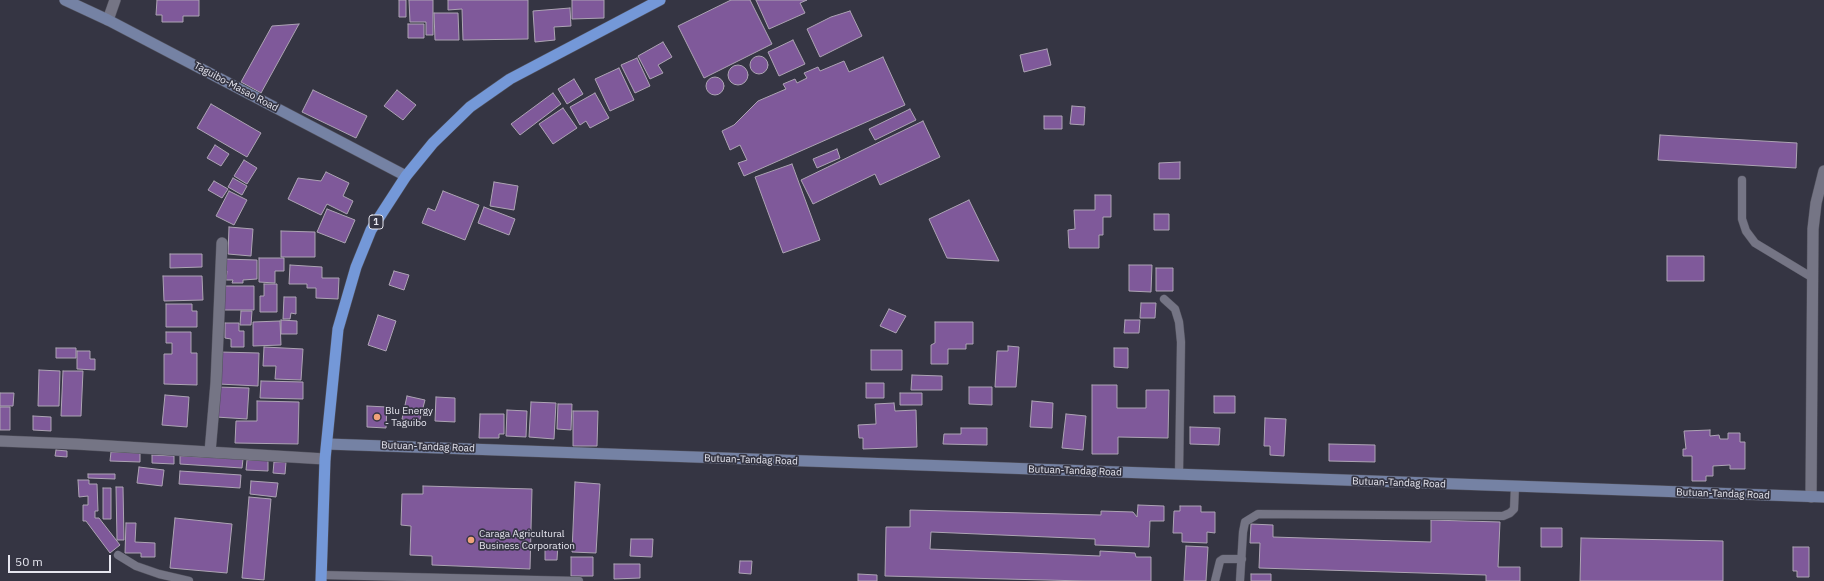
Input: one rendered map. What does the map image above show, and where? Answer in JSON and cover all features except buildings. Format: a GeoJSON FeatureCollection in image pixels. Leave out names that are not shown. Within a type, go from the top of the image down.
{"type":"FeatureCollection","features":[{"type":"Feature","properties":{"kind":"highway","name":"1"},"geometry":{"type":"LineString","coordinates":[[322,578],[325,459],[338,329],[354,274],[371,230],[406,176],[433,143],[470,107],[510,79],[660,0]]}},
{"type":"Feature","properties":{"kind":"main road","name":"Taguibo-Masao Road"},"geometry":{"type":"LineString","coordinates":[[64,0],[108,20],[406,176]]}},
{"type":"Feature","properties":{"kind":"main road","name":"Butuan-Tandag Road"},"geometry":{"type":"LineString","coordinates":[[326,444],[1824,497]]}},
{"type":"Feature","properties":{"kind":"street"},"geometry":{"type":"LineString","coordinates":[[108,20],[115,0]]}},
{"type":"Feature","properties":{"kind":"street"},"geometry":{"type":"LineString","coordinates":[[1811,497],[1813,229],[1816,203],[1824,171]]}},
{"type":"Feature","properties":{"kind":"street"},"geometry":{"type":"LineString","coordinates":[[210,452],[216,383],[222,243]]}},
{"type":"Feature","properties":{"kind":"street"},"geometry":{"type":"LineString","coordinates":[[0,441],[325,459]]}},
{"type":"Feature","properties":{"kind":"lane"},"geometry":{"type":"LineString","coordinates":[[1742,180],[1742,219],[1746,231],[1755,243],[1813,278]]}},
{"type":"Feature","properties":{"kind":"lane"},"geometry":{"type":"LineString","coordinates":[[1164,299],[1175,309],[1180,322],[1179,475]]}},
{"type":"Feature","properties":{"kind":"lane"},"geometry":{"type":"LineString","coordinates":[[1240,581],[1245,522],[1258,514],[1503,516],[1510,514],[1514,509],[1515,486]]}},
{"type":"Feature","properties":{"kind":"lane"},"geometry":{"type":"LineString","coordinates":[[118,555],[136,566],[159,574],[189,581]]}},
{"type":"Feature","properties":{"kind":"lane"},"geometry":{"type":"LineString","coordinates":[[1215,581],[1220,562],[1223,559],[1242,558]]}},
{"type":"Feature","properties":{"kind":"lane"},"geometry":{"type":"LineString","coordinates":[[322,578],[579,581]]}},
{"type":"Feature","properties":{"kind":"place","name":"Blu Energy - Taguibo"},"geometry":{"type":"Point","coordinates":[377,417]}},
{"type":"Feature","properties":{"kind":"place","name":"Caraga Agricultural Business Corporation"},"geometry":{"type":"Point","coordinates":[471,540]}}]}
